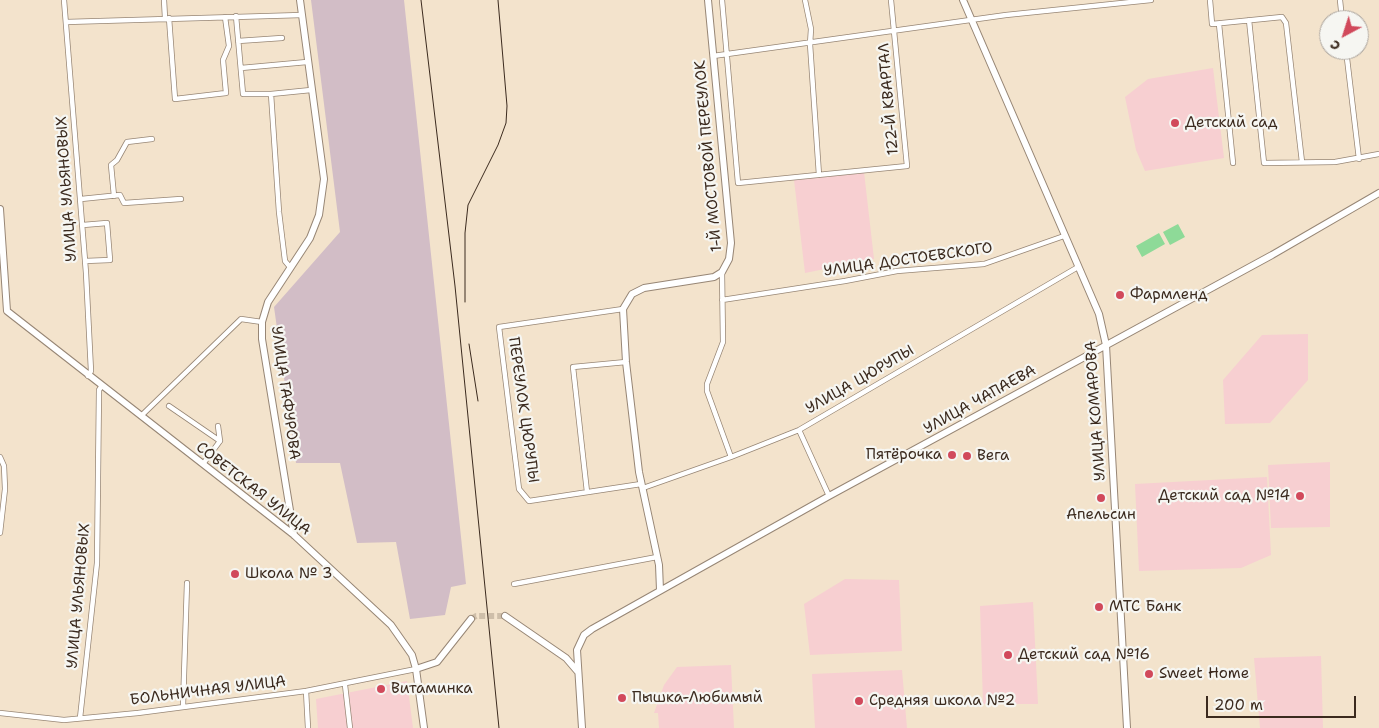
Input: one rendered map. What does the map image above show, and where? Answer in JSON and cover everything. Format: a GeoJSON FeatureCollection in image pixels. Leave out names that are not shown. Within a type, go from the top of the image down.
{"type":"FeatureCollection","features":[{"type":"Feature","properties":{"kind":"street","name":"УЛИЦА УЛЬЯНОВЫХ"},"geometry":{"type":"LineString","coordinates":[[64,0],[85,261],[91,371],[88,376]]}},
{"type":"Feature","properties":{"kind":"street"},"geometry":{"type":"LineString","coordinates":[[164,0],[175,100],[226,94],[223,60],[229,46],[225,17]]}},
{"type":"Feature","properties":{"kind":"street","name":"УЛИЦА ГАФУРОВА"},"geometry":{"type":"LineString","coordinates":[[294,535],[262,339],[262,322],[268,302],[310,238],[320,215],[324,179],[300,0]]}},
{"type":"Feature","properties":{"kind":"street","name":"1-Й МОСТОВОЙ ПЕРЕУЛОК"},"geometry":{"type":"LineString","coordinates":[[623,308],[632,294],[644,288],[705,280],[722,272],[730,259],[731,243],[708,0]]}},
{"type":"Feature","properties":{"kind":"street"},"geometry":{"type":"LineString","coordinates":[[722,0],[727,54]]}},
{"type":"Feature","properties":{"kind":"street"},"geometry":{"type":"LineString","coordinates":[[805,0],[811,29],[810,44],[819,175]]}},
{"type":"Feature","properties":{"kind":"street"},"geometry":{"type":"LineString","coordinates":[[891,0],[895,30]]}},
{"type":"Feature","properties":{"kind":"street","name":"УЛИЦА КОМАРОВА"},"geometry":{"type":"LineString","coordinates":[[963,0],[1099,314],[1106,345],[1127,728]]}},
{"type":"Feature","properties":{"kind":"street"},"geometry":{"type":"LineString","coordinates":[[713,56],[1104,2],[1151,0]]}},
{"type":"Feature","properties":{"kind":"street"},"geometry":{"type":"LineString","coordinates":[[1210,0],[1212,24],[1282,18],[1286,22],[1302,162]]}},
{"type":"Feature","properties":{"kind":"street"},"geometry":{"type":"LineString","coordinates":[[66,22],[302,15]]}},
{"type":"Feature","properties":{"kind":"street"},"geometry":{"type":"LineString","coordinates":[[236,16],[243,94],[271,94],[311,90]]}},
{"type":"Feature","properties":{"kind":"street"},"geometry":{"type":"LineString","coordinates":[[1249,20],[1264,163],[1334,162],[1379,154]]}},
{"type":"Feature","properties":{"kind":"street"},"geometry":{"type":"LineString","coordinates":[[1219,24],[1233,163]]}},
{"type":"Feature","properties":{"kind":"street","name":"122-Й КВАРТАЛ"},"geometry":{"type":"LineString","coordinates":[[727,54],[738,183],[907,166],[895,30]]}},
{"type":"Feature","properties":{"kind":"street"},"geometry":{"type":"LineString","coordinates":[[238,41],[282,38]]}},
{"type":"Feature","properties":{"kind":"street"},"geometry":{"type":"LineString","coordinates":[[1347,60],[1359,159]]}},
{"type":"Feature","properties":{"kind":"street"},"geometry":{"type":"LineString","coordinates":[[241,68],[307,62]]}},
{"type":"Feature","properties":{"kind":"street"},"geometry":{"type":"LineString","coordinates":[[271,94],[279,212],[285,261],[290,268]]}},
{"type":"Feature","properties":{"kind":"street"},"geometry":{"type":"LineString","coordinates":[[114,196],[111,165],[127,142],[152,139]]}},
{"type":"Feature","properties":{"kind":"street","name":"УЛИЦА ЧАПАЕВА"},"geometry":{"type":"LineString","coordinates":[[578,672],[579,644],[584,635],[592,629],[829,496],[1272,255],[1379,193]]}},
{"type":"Feature","properties":{"kind":"street"},"geometry":{"type":"LineString","coordinates":[[81,199],[120,195],[124,203],[181,199]]}},
{"type":"Feature","properties":{"kind":"street"},"geometry":{"type":"LineString","coordinates":[[0,209],[3,311]]}},
{"type":"Feature","properties":{"kind":"street"},"geometry":{"type":"LineString","coordinates":[[82,225],[107,223],[110,260],[85,261]]}},
{"type":"Feature","properties":{"kind":"street","name":"УЛИЦА ДОСТОЕВСКОГО"},"geometry":{"type":"LineString","coordinates":[[722,300],[896,271],[984,264],[1064,236]]}},
{"type":"Feature","properties":{"kind":"street","name":"УЛИЦА ЦЮРУПЫ"},"geometry":{"type":"LineString","coordinates":[[529,501],[642,486],[731,457],[799,430],[1078,267]]}},
{"type":"Feature","properties":{"kind":"street"},"geometry":{"type":"LineString","coordinates":[[722,272],[723,342],[707,384],[707,391],[731,457]]}},
{"type":"Feature","properties":{"kind":"street"},"geometry":{"type":"LineString","coordinates":[[623,308],[626,362],[642,486],[657,557],[660,590]]}},
{"type":"Feature","properties":{"kind":"street","name":"ПЕРЕУЛОК ЦЮРУПЫ"},"geometry":{"type":"LineString","coordinates":[[529,501],[519,489],[499,326],[623,308]]}},
{"type":"Feature","properties":{"kind":"street","name":"СОВЕТСКАЯ УЛИЦА"},"geometry":{"type":"LineString","coordinates":[[3,311],[294,535],[391,625],[412,655],[416,669],[424,728]]}},
{"type":"Feature","properties":{"kind":"street"},"geometry":{"type":"LineString","coordinates":[[141,416],[241,320],[262,322]]}},
{"type":"Feature","properties":{"kind":"street"},"geometry":{"type":"LineString","coordinates":[[587,492],[573,367],[626,362]]}},
{"type":"Feature","properties":{"kind":"street","name":"УЛИЦА УЛЬЯНОВЫХ"},"geometry":{"type":"LineString","coordinates":[[80,718],[96,563],[99,390],[101,387]]}},
{"type":"Feature","properties":{"kind":"street"},"geometry":{"type":"LineString","coordinates":[[169,406],[220,441]]}},
{"type":"Feature","properties":{"kind":"street"},"geometry":{"type":"LineString","coordinates":[[203,464],[220,441],[218,426]]}},
{"type":"Feature","properties":{"kind":"street"},"geometry":{"type":"LineString","coordinates":[[799,430],[829,496]]}},
{"type":"Feature","properties":{"kind":"street"},"geometry":{"type":"LineString","coordinates":[[0,457],[4,466],[0,533]]}},
{"type":"Feature","properties":{"kind":"street"},"geometry":{"type":"LineString","coordinates":[[514,584],[657,557]]}},
{"type":"Feature","properties":{"kind":"street"},"geometry":{"type":"LineString","coordinates":[[183,706],[187,584]]}},
{"type":"Feature","properties":{"kind":"street"},"geometry":{"type":"LineString","coordinates":[[505,616],[566,658],[578,672],[582,728]]}},
{"type":"Feature","properties":{"kind":"street"},"geometry":{"type":"LineString","coordinates":[[416,669],[437,662],[471,619]]}},
{"type":"Feature","properties":{"kind":"street","name":"БОЛЬНИЧНАЯ УЛИЦА"},"geometry":{"type":"LineString","coordinates":[[0,713],[64,720],[138,713],[345,685],[416,669]]}},
{"type":"Feature","properties":{"kind":"street"},"geometry":{"type":"LineString","coordinates":[[345,685],[350,728]]}},
{"type":"Feature","properties":{"kind":"street"},"geometry":{"type":"LineString","coordinates":[[306,691],[308,728]]}},
{"type":"Feature","properties":{"kind":"shaded area"},"geometry":{"type":"Polygon","coordinates":[[[311,0],[404,0],[466,584],[451,587],[445,615],[410,619],[396,542],[357,543],[340,463],[296,463],[274,307],[340,232],[311,0]]]}},
{"type":"Feature","properties":{"kind":"shaded area","name":"Детский сад"},"geometry":{"type":"Polygon","coordinates":[[[1213,68],[1224,158],[1145,171],[1136,150],[1125,97],[1148,79],[1213,68]]]}},
{"type":"Feature","properties":{"kind":"shaded area"},"geometry":{"type":"Polygon","coordinates":[[[864,172],[874,259],[805,273],[794,180],[864,172]]]}},
{"type":"Feature","properties":{"kind":"shaded area"},"geometry":{"type":"Polygon","coordinates":[[[1308,334],[1308,380],[1270,423],[1225,424],[1223,380],[1262,335],[1308,334]]]}},
{"type":"Feature","properties":{"kind":"shaded area","name":"Детский сад №14"},"geometry":{"type":"Polygon","coordinates":[[[1330,462],[1330,527],[1271,528],[1268,465],[1330,462]]]}},
{"type":"Feature","properties":{"kind":"shaded area"},"geometry":{"type":"Polygon","coordinates":[[[1267,477],[1271,555],[1241,568],[1139,571],[1135,484],[1267,477]]]}},
{"type":"Feature","properties":{"kind":"shaded area"},"geometry":{"type":"Polygon","coordinates":[[[845,579],[899,580],[902,651],[810,655],[804,604],[845,579]]]}},
{"type":"Feature","properties":{"kind":"shaded area","name":"Детский сад №16"},"geometry":{"type":"Polygon","coordinates":[[[1033,602],[1038,704],[983,704],[980,606],[1033,602]]]}},
{"type":"Feature","properties":{"kind":"shaded area"},"geometry":{"type":"Polygon","coordinates":[[[1321,656],[1323,728],[1260,728],[1254,658],[1321,656]]]}},
{"type":"Feature","properties":{"kind":"shaded area"},"geometry":{"type":"Polygon","coordinates":[[[731,665],[734,728],[659,728],[658,713],[654,713],[664,685],[677,667],[731,665]]]}},
{"type":"Feature","properties":{"kind":"shaded area","name":"Средняя школа №2"},"geometry":{"type":"Polygon","coordinates":[[[902,670],[907,728],[815,728],[812,674],[902,670]]]}},
{"type":"Feature","properties":{"kind":"shaded area"},"geometry":{"type":"Polygon","coordinates":[[[407,681],[413,728],[318,728],[316,699],[407,681]]]}},
{"type":"Feature","properties":{"kind":"green space"},"geometry":{"type":"Polygon","coordinates":[[[1178,224],[1185,237],[1170,245],[1163,232],[1178,224]]]}},
{"type":"Feature","properties":{"kind":"green space"},"geometry":{"type":"Polygon","coordinates":[[[1159,233],[1165,244],[1142,257],[1136,246],[1159,233]]]}},
{"type":"Feature","properties":{"kind":"tunnel"},"geometry":{"type":"LineString","coordinates":[[471,619],[476,616],[505,616]]}},
{"type":"Feature","properties":{"kind":"railway"},"geometry":{"type":"LineString","coordinates":[[421,0],[455,286],[499,728]]}},
{"type":"Feature","properties":{"kind":"railway"},"geometry":{"type":"LineString","coordinates":[[465,302],[465,233],[468,205],[498,145],[506,123],[507,106],[498,0]]}},
{"type":"Feature","properties":{"kind":"railway"},"geometry":{"type":"LineString","coordinates":[[469,344],[478,401]]}},
{"type":"Feature","properties":{"kind":"place","name":"Детский сад"},"geometry":{"type":"Point","coordinates":[1175,123]}},
{"type":"Feature","properties":{"kind":"place","name":"Фармленд"},"geometry":{"type":"Point","coordinates":[1120,295]}},
{"type":"Feature","properties":{"kind":"place","name":"Пятёрочка"},"geometry":{"type":"Point","coordinates":[952,455]}},
{"type":"Feature","properties":{"kind":"place","name":"Вега"},"geometry":{"type":"Point","coordinates":[967,456]}},
{"type":"Feature","properties":{"kind":"place","name":"Детский сад №14"},"geometry":{"type":"Point","coordinates":[1300,496]}},
{"type":"Feature","properties":{"kind":"place","name":"Апельсин"},"geometry":{"type":"Point","coordinates":[1101,498]}},
{"type":"Feature","properties":{"kind":"place","name":"Школа № 3"},"geometry":{"type":"Point","coordinates":[235,574]}},
{"type":"Feature","properties":{"kind":"place","name":"МТС Банк"},"geometry":{"type":"Point","coordinates":[1099,607]}},
{"type":"Feature","properties":{"kind":"place","name":"Детский сад №16"},"geometry":{"type":"Point","coordinates":[1008,655]}},
{"type":"Feature","properties":{"kind":"place","name":"Sweet Home"},"geometry":{"type":"Point","coordinates":[1149,674]}},
{"type":"Feature","properties":{"kind":"place","name":"Витаминка"},"geometry":{"type":"Point","coordinates":[381,689]}},
{"type":"Feature","properties":{"kind":"place","name":"Пышка-Любимый"},"geometry":{"type":"Point","coordinates":[622,698]}},
{"type":"Feature","properties":{"kind":"place","name":"Средняя школа №2"},"geometry":{"type":"Point","coordinates":[859,701]}}]}
